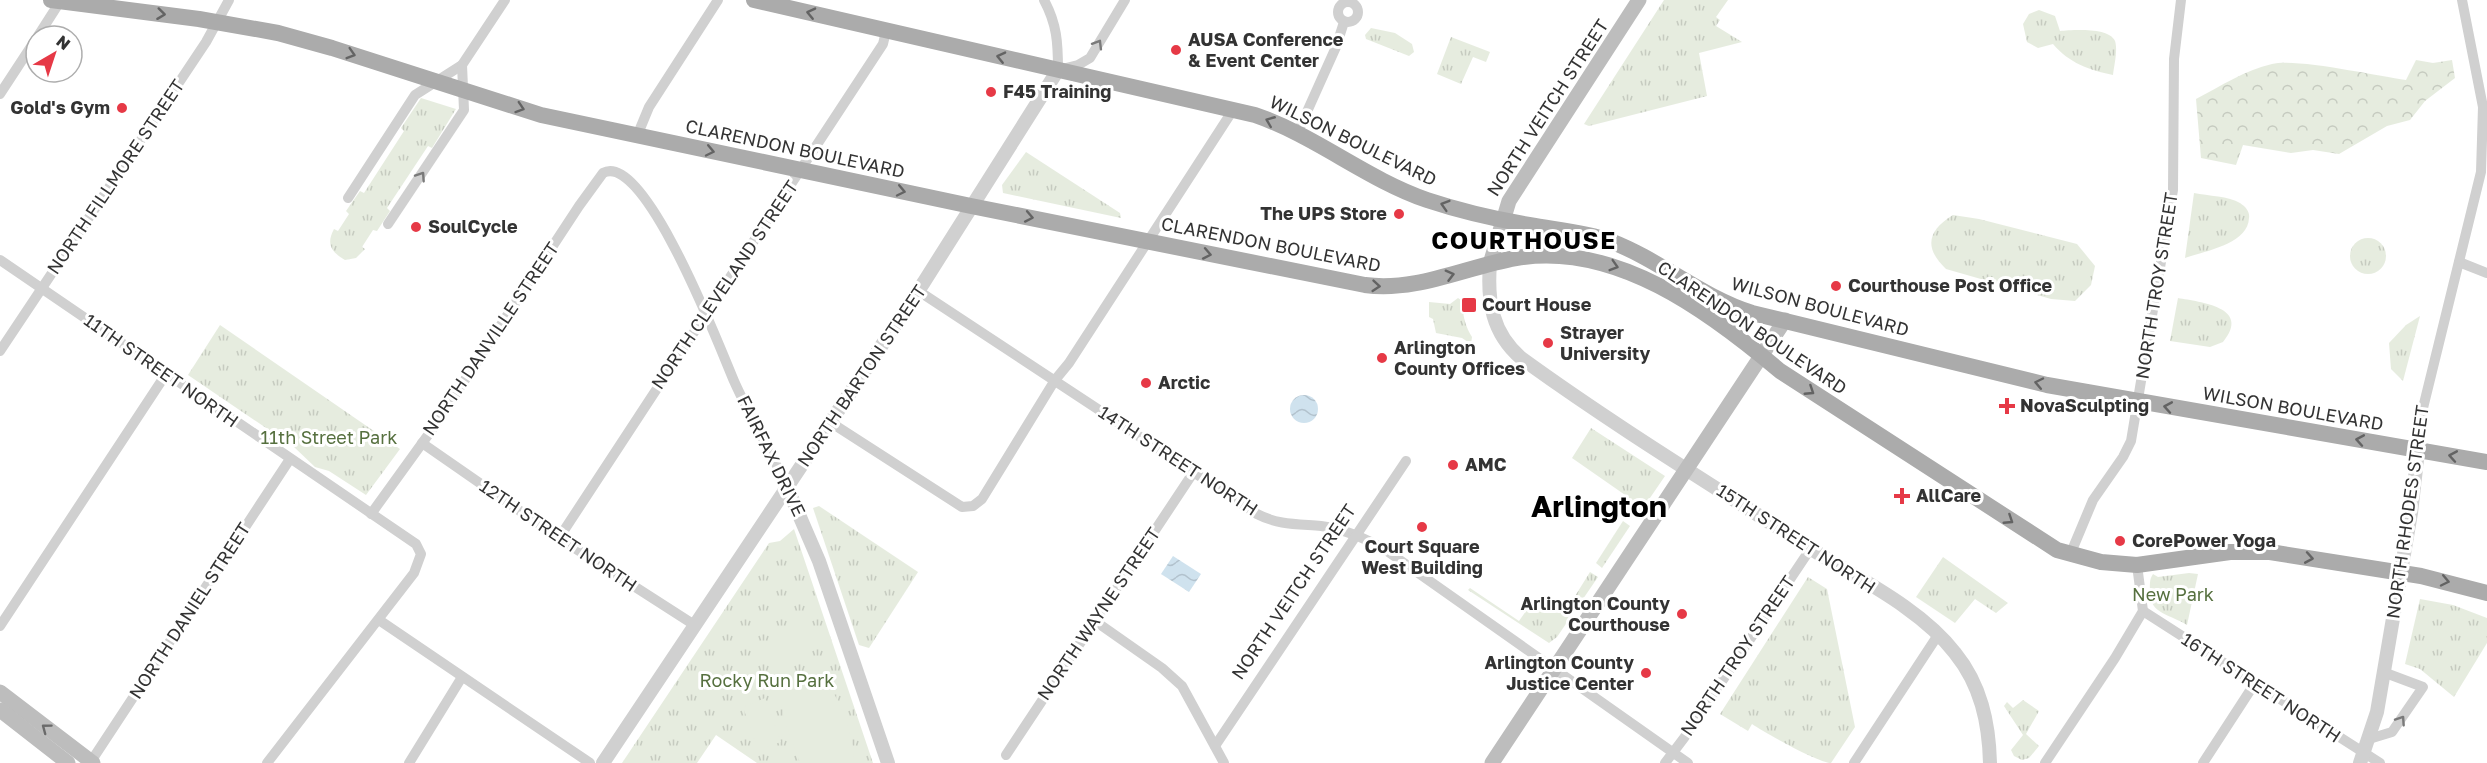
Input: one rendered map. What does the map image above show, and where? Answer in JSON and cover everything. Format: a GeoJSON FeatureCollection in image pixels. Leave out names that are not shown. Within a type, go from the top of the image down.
{"type":"FeatureCollection","features":[{"type":"Feature","properties":{"kind":"main road","name":"CLARENDON BOULEVARD"},"geometry":{"type":"LineString","coordinates":[[51,0],[216,21],[332,48],[541,114],[637,136],[971,207],[1383,288],[1410,286],[1516,258],[1559,255],[1599,262],[1629,271],[1647,280],[1708,317],[1763,356],[1780,371],[2043,543],[2070,555],[2101,562],[2137,565],[2230,552],[2259,551],[2454,583],[2487,593]]}},
{"type":"Feature","properties":{"kind":"main road","name":"WILSON BOULEVARD"},"geometry":{"type":"LineString","coordinates":[[754,0],[1270,120],[1411,194],[1465,212],[1589,235],[1625,248],[1725,304],[1785,320],[2008,376],[2487,462]]}},
{"type":"Feature","properties":{"kind":"main road","name":"NORTH VEITCH STREET"},"geometry":{"type":"LineString","coordinates":[[1490,264],[1509,201],[1639,0]]}},
{"type":"Feature","properties":{"kind":"main road"},"geometry":{"type":"LineString","coordinates":[[1492,763],[1785,320]]}},
{"type":"Feature","properties":{"kind":"main road"},"geometry":{"type":"LineString","coordinates":[[0,692],[91,763]]}},
{"type":"Feature","properties":{"kind":"main road"},"geometry":{"type":"LineString","coordinates":[[0,710],[68,763]]}},
{"type":"Feature","properties":{"kind":"street"},"geometry":{"type":"LineString","coordinates":[[45,24],[61,0]]}},
{"type":"Feature","properties":{"kind":"street","name":"NORTH FILLMORE STREET"},"geometry":{"type":"LineString","coordinates":[[0,351],[200,51],[229,0]]}},
{"type":"Feature","properties":{"kind":"street"},"geometry":{"type":"LineString","coordinates":[[348,198],[416,95],[462,65],[505,0]]}},
{"type":"Feature","properties":{"kind":"street"},"geometry":{"type":"LineString","coordinates":[[637,136],[649,107],[718,0]]}},
{"type":"Feature","properties":{"kind":"street"},"geometry":{"type":"LineString","coordinates":[[1044,0],[1055,22],[1059,40],[1058,70],[1078,65],[1090,58],[1125,0]]}},
{"type":"Feature","properties":{"kind":"street","name":"NORTH TROY STREET"},"geometry":{"type":"LineString","coordinates":[[2070,555],[2093,500],[2128,449],[2138,401],[2173,190],[2174,59],[2181,0]]}},
{"type":"Feature","properties":{"kind":"street","name":"NORTH RHODES STREET"},"geometry":{"type":"LineString","coordinates":[[2362,758],[2369,739],[2401,574],[2416,481],[2417,433],[2481,172],[2484,134],[2481,93],[2462,0]]}},
{"type":"Feature","properties":{"kind":"street"},"geometry":{"type":"LineString","coordinates":[[1297,134],[1336,47],[1344,22]]}},
{"type":"Feature","properties":{"kind":"street","name":"NORTH CLEVELAND STREET"},"geometry":{"type":"LineString","coordinates":[[559,538],[883,44],[886,31]]}},
{"type":"Feature","properties":{"kind":"street"},"geometry":{"type":"LineString","coordinates":[[0,94],[24,57]]}},
{"type":"Feature","properties":{"kind":"street"},"geometry":{"type":"LineString","coordinates":[[388,224],[464,110],[462,65]]}},
{"type":"Feature","properties":{"kind":"street","name":"NORTH BARTON STREET"},"geometry":{"type":"LineString","coordinates":[[603,763],[788,488],[1058,70]]}},
{"type":"Feature","properties":{"kind":"street"},"geometry":{"type":"LineString","coordinates":[[830,422],[962,507],[973,506],[982,499],[1055,380],[1070,363],[1233,110]]}},
{"type":"Feature","properties":{"kind":"street","name":"FAIRFAX DRIVE"},"geometry":{"type":"LineString","coordinates":[[615,171],[632,184],[659,222],[707,312],[734,381],[788,488],[819,561],[888,763]]}},
{"type":"Feature","properties":{"kind":"street","name":"NORTH DANVILLE STREET"},"geometry":{"type":"LineString","coordinates":[[371,514],[422,443],[579,207],[605,172],[615,171]]}},
{"type":"Feature","properties":{"kind":"street","name":"11TH STREET NORTH"},"geometry":{"type":"LineString","coordinates":[[0,260],[416,544],[421,554],[414,573],[379,620]]}},
{"type":"Feature","properties":{"kind":"street"},"geometry":{"type":"LineString","coordinates":[[2459,262],[2487,273]]}},
{"type":"Feature","properties":{"kind":"street","name":"NORTH VEITCH STREET"},"geometry":{"type":"LineString","coordinates":[[1490,264],[1488,284],[1498,332],[1512,350],[1533,367]]}},
{"type":"Feature","properties":{"kind":"street"},"geometry":{"type":"LineString","coordinates":[[1647,280],[1656,265]]}},
{"type":"Feature","properties":{"kind":"street","name":"14TH STREET NORTH"},"geometry":{"type":"LineString","coordinates":[[917,290],[1193,473],[1268,519],[1296,525],[1320,526],[1354,535],[1387,551],[1507,633],[1553,670],[1688,763]]}},
{"type":"Feature","properties":{"kind":"street","name":"15TH STREET NORTH"},"geometry":{"type":"LineString","coordinates":[[1533,367],[1892,600],[1938,635],[1957,655],[1982,703],[1988,732],[1990,763]]}},
{"type":"Feature","properties":{"kind":"street"},"geometry":{"type":"LineString","coordinates":[[0,626],[166,374]]}},
{"type":"Feature","properties":{"kind":"street","name":"12TH STREET NORTH"},"geometry":{"type":"LineString","coordinates":[[422,443],[559,538],[696,626]]}},
{"type":"Feature","properties":{"kind":"street","name":"NORTH DANIEL STREET"},"geometry":{"type":"LineString","coordinates":[[91,763],[290,459]]}},
{"type":"Feature","properties":{"kind":"street","name":"NORTH VEITCH STREET"},"geometry":{"type":"LineString","coordinates":[[1215,746],[1406,460]]}},
{"type":"Feature","properties":{"kind":"street","name":"NORTH WAYNE STREET"},"geometry":{"type":"LineString","coordinates":[[1006,755],[1193,473]]}},
{"type":"Feature","properties":{"kind":"street","name":"NORTH TROY STREET"},"geometry":{"type":"LineString","coordinates":[[1665,763],[1811,548]]}},
{"type":"Feature","properties":{"kind":"street"},"geometry":{"type":"LineString","coordinates":[[2045,763],[2115,658],[2143,611],[2137,565]]}},
{"type":"Feature","properties":{"kind":"street","name":"16TH STREET NORTH"},"geometry":{"type":"LineString","coordinates":[[2143,611],[2254,683],[2362,758],[2380,763]]}},
{"type":"Feature","properties":{"kind":"street"},"geometry":{"type":"LineString","coordinates":[[267,763],[379,620],[590,763]]}},
{"type":"Feature","properties":{"kind":"street"},"geometry":{"type":"LineString","coordinates":[[1095,621],[1162,668],[1182,686],[1224,763]]}},
{"type":"Feature","properties":{"kind":"street"},"geometry":{"type":"LineString","coordinates":[[1854,763],[1938,635]]}},
{"type":"Feature","properties":{"kind":"street"},"geometry":{"type":"LineString","coordinates":[[2369,739],[2392,732],[2423,687],[2383,672]]}},
{"type":"Feature","properties":{"kind":"street"},"geometry":{"type":"LineString","coordinates":[[409,763],[462,677]]}},
{"type":"Feature","properties":{"kind":"street"},"geometry":{"type":"LineString","coordinates":[[2203,763],[2254,683]]}},
{"type":"Feature","properties":{"kind":"green space"},"geometry":{"type":"Polygon","coordinates":[[[1664,0],[1728,0],[1716,17],[1720,20],[1716,26],[1742,42],[1699,53],[1707,96],[1589,126],[1584,124],[1664,0]]]}},
{"type":"Feature","properties":{"kind":"green space"},"geometry":{"type":"Polygon","coordinates":[[[2039,10],[2055,16],[2060,31],[2090,30],[2106,33],[2111,37],[2115,41],[2116,49],[2113,75],[2080,65],[2059,51],[2053,44],[2038,48],[2027,42],[2023,24],[2029,14],[2039,10]]]}},
{"type":"Feature","properties":{"kind":"green space"},"geometry":{"type":"Polygon","coordinates":[[[1371,28],[1395,33],[1412,44],[1414,52],[1409,56],[1366,39],[1365,35],[1371,28]]]}},
{"type":"Feature","properties":{"kind":"green space"},"geometry":{"type":"Polygon","coordinates":[[[1451,37],[1490,52],[1486,62],[1473,57],[1461,84],[1437,74],[1451,37]]]}},
{"type":"Feature","properties":{"kind":"green space"},"geometry":{"type":"Polygon","coordinates":[[[2416,60],[2433,63],[2452,60],[2455,78],[2425,101],[2410,120],[2387,126],[2339,154],[2313,150],[2291,153],[2243,145],[2236,165],[2201,158],[2196,99],[2243,74],[2272,64],[2299,63],[2406,80],[2416,60]]]}},
{"type":"Feature","properties":{"kind":"green space"},"geometry":{"type":"Polygon","coordinates":[[[421,98],[456,109],[432,148],[428,146],[387,208],[390,211],[377,231],[373,230],[362,247],[365,249],[356,258],[345,260],[331,247],[330,239],[334,229],[338,231],[349,214],[346,211],[360,191],[364,193],[404,131],[401,128],[421,98]]]}},
{"type":"Feature","properties":{"kind":"green space"},"geometry":{"type":"Polygon","coordinates":[[[1026,152],[1120,213],[1121,218],[1003,193],[1002,185],[1026,152]]]}},
{"type":"Feature","properties":{"kind":"green space"},"geometry":{"type":"Polygon","coordinates":[[[2194,193],[2240,203],[2246,208],[2249,218],[2247,227],[2234,240],[2185,258],[2194,193]]]}},
{"type":"Feature","properties":{"kind":"green space"},"geometry":{"type":"Polygon","coordinates":[[[1953,215],[1979,219],[2077,244],[2095,266],[2091,285],[2075,301],[2051,299],[1946,269],[1934,254],[1931,240],[1938,227],[1953,215]]]}},
{"type":"Feature","properties":{"kind":"green space"},"geometry":{"type":"Polygon","coordinates":[[[2368,238],[2381,243],[2386,256],[2381,269],[2368,274],[2355,269],[2350,256],[2355,243],[2368,238]]]}},
{"type":"Feature","properties":{"kind":"green space"},"geometry":{"type":"Polygon","coordinates":[[[1458,298],[1464,302],[1464,316],[1472,337],[1471,344],[1462,338],[1436,333],[1433,319],[1429,317],[1429,302],[1450,304],[1458,298]]]}},
{"type":"Feature","properties":{"kind":"green space"},"geometry":{"type":"Polygon","coordinates":[[[2178,298],[2210,304],[2227,314],[2231,321],[2230,330],[2223,342],[2210,347],[2170,341],[2178,298]]]}},
{"type":"Feature","properties":{"kind":"green space"},"geometry":{"type":"Polygon","coordinates":[[[2420,316],[2403,381],[2391,369],[2389,343],[2406,325],[2420,316]]]}},
{"type":"Feature","properties":{"kind":"green space","name":"11th Street Park"},"geometry":{"type":"Polygon","coordinates":[[[220,325],[400,449],[366,495],[329,471],[315,467],[294,447],[188,375],[220,325]]]}},
{"type":"Feature","properties":{"kind":"green space"},"geometry":{"type":"Polygon","coordinates":[[[1591,428],[1665,476],[1639,514],[1624,504],[1628,497],[1572,458],[1591,428]]]}},
{"type":"Feature","properties":{"kind":"green space"},"geometry":{"type":"Polygon","coordinates":[[[819,506],[918,572],[869,648],[859,645],[813,508],[819,506]]]}},
{"type":"Feature","properties":{"kind":"green space"},"geometry":{"type":"Polygon","coordinates":[[[1623,521],[1630,526],[1602,568],[1596,563],[1623,521]]]}},
{"type":"Feature","properties":{"kind":"green space","name":"Rocky Run Park"},"geometry":{"type":"Polygon","coordinates":[[[794,529],[873,763],[757,763],[716,735],[697,763],[622,763],[769,543],[780,541],[794,529]]]}},
{"type":"Feature","properties":{"kind":"green space"},"geometry":{"type":"Polygon","coordinates":[[[1943,557],[2008,603],[1996,613],[1975,599],[1955,623],[1916,597],[1943,557]]]}},
{"type":"Feature","properties":{"kind":"green space"},"geometry":{"type":"Polygon","coordinates":[[[1590,572],[1598,577],[1557,637],[1549,643],[1468,590],[1470,588],[1519,621],[1535,598],[1552,609],[1567,609],[1590,572]]]}},
{"type":"Feature","properties":{"kind":"green space","name":"New Park"},"geometry":{"type":"Polygon","coordinates":[[[2153,574],[2158,577],[2198,574],[2187,625],[2162,613],[2153,605],[2150,585],[2153,574]]]}},
{"type":"Feature","properties":{"kind":"green space"},"geometry":{"type":"Polygon","coordinates":[[[1808,577],[1827,589],[1855,727],[1831,763],[1804,753],[1752,724],[1748,731],[1720,714],[1808,577]]]}},
{"type":"Feature","properties":{"kind":"green space"},"geometry":{"type":"Polygon","coordinates":[[[2420,599],[2453,605],[2487,618],[2487,643],[2454,697],[2420,669],[2405,664],[2420,599]]]}},
{"type":"Feature","properties":{"kind":"green space"},"geometry":{"type":"Polygon","coordinates":[[[799,621],[818,640],[785,672],[766,653],[799,621]]]}},
{"type":"Feature","properties":{"kind":"green space"},"geometry":{"type":"Polygon","coordinates":[[[814,682],[828,687],[838,701],[850,735],[854,763],[800,763],[783,716],[784,699],[796,687],[814,682]]]}},
{"type":"Feature","properties":{"kind":"green space"},"geometry":{"type":"Polygon","coordinates":[[[765,698],[781,742],[758,750],[743,707],[765,698]]]}},
{"type":"Feature","properties":{"kind":"green space"},"geometry":{"type":"Polygon","coordinates":[[[2023,700],[2039,711],[2026,734],[2039,746],[2029,758],[2022,760],[2014,756],[2011,750],[2023,735],[2004,706],[2007,702],[2013,708],[2023,700]]]}},
{"type":"Feature","properties":{"kind":"water"},"geometry":{"type":"Polygon","coordinates":[[[1304,395],[1314,399],[1318,409],[1314,419],[1304,423],[1294,419],[1290,409],[1294,399],[1304,395]]]}},
{"type":"Feature","properties":{"kind":"water"},"geometry":{"type":"Polygon","coordinates":[[[1173,556],[1201,574],[1189,592],[1161,574],[1173,556]]]}},
{"type":"Feature","properties":{"kind":"place","name":"AUSA Conference & Event Center"},"geometry":{"type":"Point","coordinates":[1176,50]}},
{"type":"Feature","properties":{"kind":"place","name":"F45 Training"},"geometry":{"type":"Point","coordinates":[991,92]}},
{"type":"Feature","properties":{"kind":"place","name":"Gold's Gym"},"geometry":{"type":"Point","coordinates":[122,108]}},
{"type":"Feature","properties":{"kind":"place","name":"The UPS Store"},"geometry":{"type":"Point","coordinates":[1399,214]}},
{"type":"Feature","properties":{"kind":"place","name":"SoulCycle"},"geometry":{"type":"Point","coordinates":[416,227]}},
{"type":"Feature","properties":{"kind":"place","name":"Courthouse Post Office"},"geometry":{"type":"Point","coordinates":[1836,286]}},
{"type":"Feature","properties":{"kind":"place","name":"Court House"},"geometry":{"type":"Point","coordinates":[1469,305]}},
{"type":"Feature","properties":{"kind":"place","name":"Strayer University"},"geometry":{"type":"Point","coordinates":[1548,343]}},
{"type":"Feature","properties":{"kind":"place","name":"Arlington County Offices"},"geometry":{"type":"Point","coordinates":[1382,358]}},
{"type":"Feature","properties":{"kind":"place","name":"Arctic"},"geometry":{"type":"Point","coordinates":[1146,383]}},
{"type":"Feature","properties":{"kind":"place","name":"NovaSculpting"},"geometry":{"type":"Point","coordinates":[2007,406]}},
{"type":"Feature","properties":{"kind":"place","name":"AMC"},"geometry":{"type":"Point","coordinates":[1453,465]}},
{"type":"Feature","properties":{"kind":"place","name":"AllCare"},"geometry":{"type":"Point","coordinates":[1902,496]}},
{"type":"Feature","properties":{"kind":"place","name":"Court Square West Building"},"geometry":{"type":"Point","coordinates":[1422,527]}},
{"type":"Feature","properties":{"kind":"place","name":"CorePower Yoga"},"geometry":{"type":"Point","coordinates":[2120,541]}},
{"type":"Feature","properties":{"kind":"place","name":"Arlington County Courthouse"},"geometry":{"type":"Point","coordinates":[1682,614]}},
{"type":"Feature","properties":{"kind":"place","name":"Arlington County Justice Center"},"geometry":{"type":"Point","coordinates":[1646,673]}},
{"type":"Feature","properties":{"kind":"district","name":"COURTHOUSE"},"geometry":{"type":"Point","coordinates":[1524,241]}},
{"type":"Feature","properties":{"kind":"district","name":"Arlington"},"geometry":{"type":"Point","coordinates":[1599,507]}}]}
